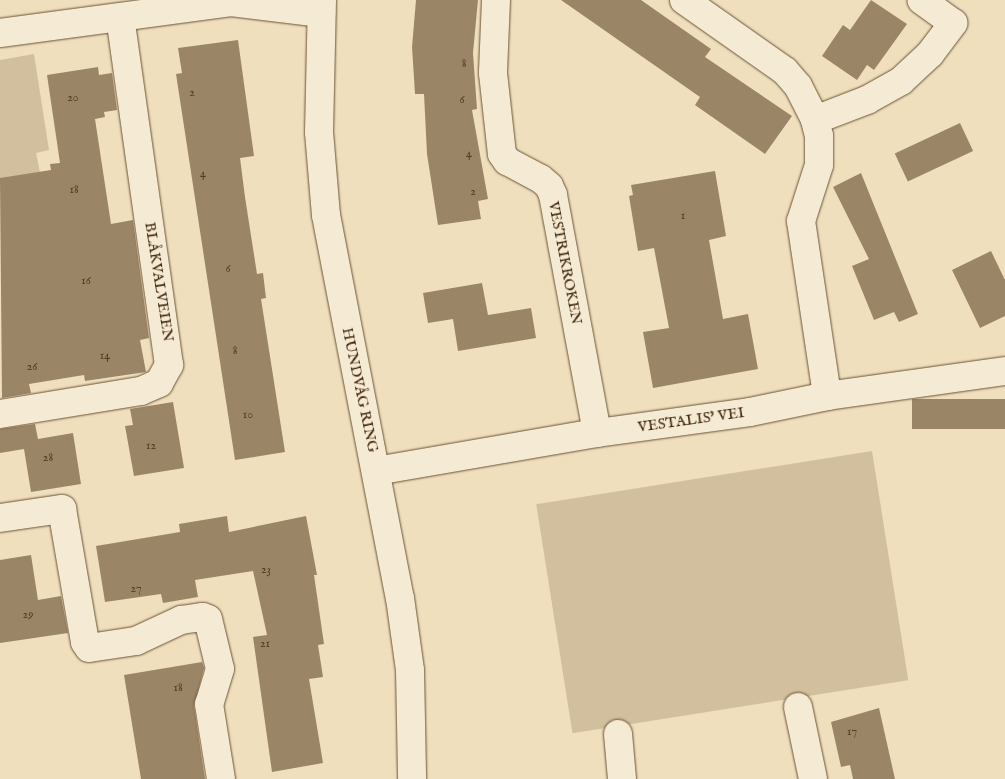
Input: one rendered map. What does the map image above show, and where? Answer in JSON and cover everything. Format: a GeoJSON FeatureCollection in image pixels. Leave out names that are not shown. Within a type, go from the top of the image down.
{"type":"FeatureCollection","features":[{"type":"Feature","properties":{"kind":"street","name":"VESTRIKROKEN"},"geometry":{"type":"LineString","coordinates":[[496,0],[493,74],[502,154],[507,161],[541,179],[549,186],[597,433]]}},
{"type":"Feature","properties":{"kind":"street"},"geometry":{"type":"LineString","coordinates":[[684,0],[785,71],[798,86],[815,120],[819,136],[819,165],[802,221],[828,396]]}},
{"type":"Feature","properties":{"kind":"street"},"geometry":{"type":"LineString","coordinates":[[815,120],[867,100],[901,81],[930,54],[953,23],[921,0]]}},
{"type":"Feature","properties":{"kind":"street"},"geometry":{"type":"LineString","coordinates":[[0,33],[231,1],[322,7]]}},
{"type":"Feature","properties":{"kind":"street","name":"HUNDVÅG RING"},"geometry":{"type":"LineString","coordinates":[[322,7],[319,132],[326,215],[376,470],[410,670],[412,779]]}},
{"type":"Feature","properties":{"kind":"street","name":"BLÅKVALVEIEN"},"geometry":{"type":"LineString","coordinates":[[0,414],[141,391],[159,383],[167,374],[170,354],[120,17]]}},
{"type":"Feature","properties":{"kind":"street","name":"VESTALIS' VEI"},"geometry":{"type":"LineString","coordinates":[[376,470],[597,433],[667,425],[828,396],[1005,371]]}},
{"type":"Feature","properties":{"kind":"street"},"geometry":{"type":"LineString","coordinates":[[0,518],[62,509],[85,642],[89,648],[136,641],[181,620],[203,617],[212,623],[220,669],[209,704],[221,779]]}},
{"type":"Feature","properties":{"kind":"street"},"geometry":{"type":"LineString","coordinates":[[798,707],[813,779]]}},
{"type":"Feature","properties":{"kind":"street"},"geometry":{"type":"LineString","coordinates":[[618,734],[622,779]]}},
{"type":"Feature","properties":{"kind":"shaded area"},"geometry":{"type":"Polygon","coordinates":[[[34,54],[49,150],[36,153],[43,187],[0,191],[0,60],[34,54]]]}},
{"type":"Feature","properties":{"kind":"shaded area"},"geometry":{"type":"Polygon","coordinates":[[[872,451],[908,680],[572,733],[536,504],[872,451]]]}},
{"type":"Feature","properties":{"kind":"building"},"geometry":{"type":"Polygon","coordinates":[[[416,0],[478,0],[473,53],[477,109],[472,110],[488,199],[478,201],[481,219],[438,225],[427,154],[424,94],[415,94],[412,47],[416,0]]]}},
{"type":"Feature","properties":{"kind":"building"},"geometry":{"type":"Polygon","coordinates":[[[561,0],[641,0],[711,49],[705,57],[792,116],[765,154],[695,105],[700,97],[561,0]]]}},
{"type":"Feature","properties":{"kind":"building"},"geometry":{"type":"Polygon","coordinates":[[[871,0],[907,24],[874,70],[867,65],[857,80],[822,56],[843,25],[850,30],[871,0]]]}},
{"type":"Feature","properties":{"kind":"building"},"geometry":{"type":"Polygon","coordinates":[[[238,40],[254,156],[240,158],[257,274],[263,273],[266,298],[261,299],[285,452],[235,460],[176,74],[182,73],[178,48],[238,40]]]}},
{"type":"Feature","properties":{"kind":"building"},"geometry":{"type":"Polygon","coordinates":[[[98,67],[99,75],[112,73],[117,110],[104,112],[105,117],[95,119],[111,224],[133,220],[149,338],[140,340],[146,372],[85,381],[84,375],[29,384],[31,393],[2,398],[0,178],[51,170],[50,164],[60,163],[47,75],[98,67]]]}},
{"type":"Feature","properties":{"kind":"building"},"geometry":{"type":"Polygon","coordinates":[[[960,123],[973,151],[908,182],[895,153],[960,123]]]}},
{"type":"Feature","properties":{"kind":"building"},"geometry":{"type":"Polygon","coordinates":[[[715,171],[726,236],[709,240],[723,319],[748,314],[758,369],[653,388],[643,332],[669,328],[654,248],[638,251],[629,196],[633,195],[631,185],[715,171]]]}},
{"type":"Feature","properties":{"kind":"building"},"geometry":{"type":"Polygon","coordinates":[[[861,173],[918,314],[899,322],[894,312],[874,320],[852,266],[869,259],[833,187],[861,173]]]}},
{"type":"Feature","properties":{"kind":"building"},"geometry":{"type":"Polygon","coordinates":[[[991,251],[1005,280],[1005,316],[980,328],[952,270],[991,251]]]}},
{"type":"Feature","properties":{"kind":"building"},"geometry":{"type":"Polygon","coordinates":[[[482,283],[488,315],[531,308],[536,338],[458,351],[453,319],[428,323],[423,293],[482,283]]]}},
{"type":"Feature","properties":{"kind":"building"},"geometry":{"type":"Polygon","coordinates":[[[912,399],[1005,399],[1005,429],[912,429],[912,399]]]}},
{"type":"Feature","properties":{"kind":"building"},"geometry":{"type":"Polygon","coordinates":[[[173,402],[184,468],[134,476],[125,426],[133,425],[130,409],[173,402]]]}},
{"type":"Feature","properties":{"kind":"building"},"geometry":{"type":"Polygon","coordinates":[[[35,424],[38,439],[73,433],[81,484],[31,492],[24,449],[0,453],[0,429],[35,424]]]}},
{"type":"Feature","properties":{"kind":"building"},"geometry":{"type":"Polygon","coordinates":[[[227,516],[229,532],[306,516],[317,575],[314,575],[324,644],[318,645],[323,677],[309,679],[323,763],[272,772],[253,637],[267,635],[253,571],[195,580],[198,597],[163,603],[161,594],[105,602],[96,546],[180,532],[179,524],[227,516]]]}},
{"type":"Feature","properties":{"kind":"building"},"geometry":{"type":"Polygon","coordinates":[[[31,555],[38,600],[61,596],[68,633],[0,643],[0,560],[31,555]]]}},
{"type":"Feature","properties":{"kind":"building"},"geometry":{"type":"Polygon","coordinates":[[[202,662],[204,668],[194,706],[205,779],[141,779],[124,675],[202,662]]]}},
{"type":"Feature","properties":{"kind":"building"},"geometry":{"type":"Polygon","coordinates":[[[879,708],[895,779],[853,779],[850,765],[841,767],[831,722],[879,708]]]}}]}
